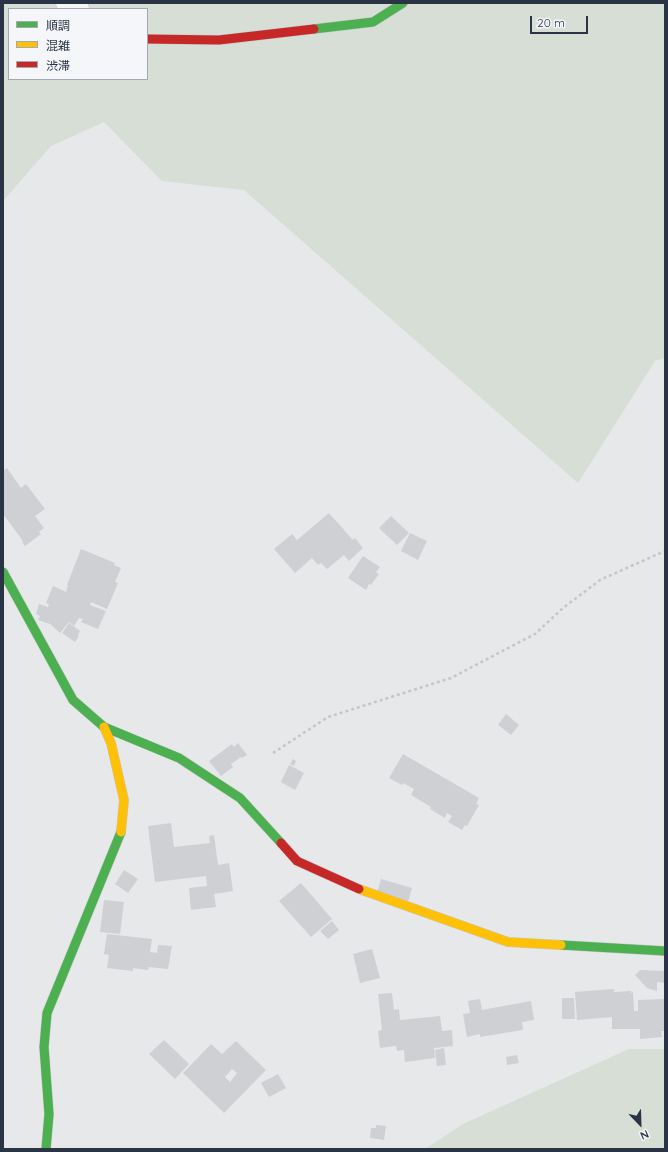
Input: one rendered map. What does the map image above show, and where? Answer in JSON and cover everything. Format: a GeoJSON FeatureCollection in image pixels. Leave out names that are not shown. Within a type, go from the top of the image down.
{"type":"FeatureCollection","features":[{"type":"Feature","properties":{"kind":"street"},"geometry":{"type":"LineString","coordinates":[[67,3],[76,8]]}},
{"type":"Feature","properties":{"kind":"street"},"geometry":{"type":"LineString","coordinates":[[148,39],[219,40],[373,22],[403,3]]}},
{"type":"Feature","properties":{"kind":"street"},"geometry":{"type":"LineString","coordinates":[[3,572],[73,700],[104,727],[179,758],[240,798],[297,862],[367,893],[508,942],[665,951]]}},
{"type":"Feature","properties":{"kind":"street"},"geometry":{"type":"LineString","coordinates":[[46,1149],[49,1114],[44,1047],[47,1013],[121,831],[124,800],[111,743],[104,727]]}},
{"type":"Feature","properties":{"kind":"path"},"geometry":{"type":"LineString","coordinates":[[273,753],[328,717],[451,678],[535,634],[563,608],[600,580],[665,551]]}},
{"type":"Feature","properties":{"kind":"shaded area"},"geometry":{"type":"Polygon","coordinates":[[[3,3],[665,3],[665,358],[655,361],[578,483],[244,190],[162,181],[104,122],[51,146],[3,201],[3,3]]]}},
{"type":"Feature","properties":{"kind":"shaded area"},"geometry":{"type":"Polygon","coordinates":[[[629,1049],[665,1049],[665,1149],[425,1149],[463,1124],[629,1049]]]}},
{"type":"Feature","properties":{"kind":"building"},"geometry":{"type":"Polygon","coordinates":[[[7,468],[21,488],[26,484],[45,509],[35,516],[44,528],[39,532],[41,534],[25,546],[3,514],[3,471],[7,468]]]}},
{"type":"Feature","properties":{"kind":"building"},"geometry":{"type":"Polygon","coordinates":[[[329,513],[353,540],[355,538],[363,548],[349,561],[344,555],[327,569],[321,563],[318,565],[312,558],[295,573],[274,549],[292,534],[297,540],[329,513]]]}},
{"type":"Feature","properties":{"kind":"building"},"geometry":{"type":"Polygon","coordinates":[[[391,516],[409,533],[397,545],[379,528],[391,516]]]}},
{"type":"Feature","properties":{"kind":"building"},"geometry":{"type":"Polygon","coordinates":[[[410,533],[427,541],[418,560],[401,551],[410,533]]]}},
{"type":"Feature","properties":{"kind":"building"},"geometry":{"type":"Polygon","coordinates":[[[81,549],[115,563],[114,565],[121,568],[115,582],[118,583],[107,609],[91,602],[90,605],[106,611],[98,629],[81,622],[83,619],[79,618],[74,626],[69,622],[60,633],[50,624],[38,620],[40,616],[36,614],[39,604],[48,607],[49,604],[46,603],[53,586],[66,592],[67,585],[81,549]]]}},
{"type":"Feature","properties":{"kind":"building"},"geometry":{"type":"Polygon","coordinates":[[[363,556],[380,567],[376,572],[379,574],[371,585],[369,584],[366,590],[348,578],[363,556]]]}},
{"type":"Feature","properties":{"kind":"building"},"geometry":{"type":"Polygon","coordinates":[[[69,623],[80,631],[75,642],[62,633],[69,623]]]}},
{"type":"Feature","properties":{"kind":"building"},"geometry":{"type":"Polygon","coordinates":[[[506,714],[519,725],[511,735],[498,725],[506,714]]]}},
{"type":"Feature","properties":{"kind":"building"},"geometry":{"type":"Polygon","coordinates":[[[238,743],[247,755],[231,764],[233,767],[221,776],[209,761],[232,744],[234,747],[238,743]]]}},
{"type":"Feature","properties":{"kind":"building"},"geometry":{"type":"Polygon","coordinates":[[[403,754],[479,798],[476,804],[479,805],[467,826],[465,825],[462,830],[448,822],[452,816],[447,813],[445,818],[430,809],[431,807],[411,795],[414,789],[389,778],[403,754]]]}},
{"type":"Feature","properties":{"kind":"building"},"geometry":{"type":"Polygon","coordinates":[[[293,759],[296,761],[294,766],[290,764],[293,759]]]}},
{"type":"Feature","properties":{"kind":"building"},"geometry":{"type":"Polygon","coordinates":[[[289,765],[304,773],[295,790],[281,782],[289,765]]]}},
{"type":"Feature","properties":{"kind":"building"},"geometry":{"type":"Polygon","coordinates":[[[171,823],[174,847],[210,843],[209,836],[214,835],[218,865],[229,863],[233,891],[214,894],[216,907],[191,910],[189,888],[207,886],[206,876],[155,882],[148,826],[171,823]]]}},
{"type":"Feature","properties":{"kind":"building"},"geometry":{"type":"Polygon","coordinates":[[[124,870],[138,879],[128,893],[115,884],[124,870]]]}},
{"type":"Feature","properties":{"kind":"building"},"geometry":{"type":"Polygon","coordinates":[[[381,879],[412,888],[408,902],[377,893],[381,879]]]}},
{"type":"Feature","properties":{"kind":"building"},"geometry":{"type":"Polygon","coordinates":[[[301,883],[332,919],[311,937],[279,901],[301,883]]]}},
{"type":"Feature","properties":{"kind":"building"},"geometry":{"type":"Polygon","coordinates":[[[104,900],[124,902],[120,934],[100,932],[104,900]]]}},
{"type":"Feature","properties":{"kind":"building"},"geometry":{"type":"Polygon","coordinates":[[[332,921],[339,930],[328,939],[320,931],[332,921]]]}},
{"type":"Feature","properties":{"kind":"building"},"geometry":{"type":"Polygon","coordinates":[[[107,934],[152,939],[150,952],[157,953],[158,945],[172,946],[168,969],[149,967],[148,970],[133,968],[133,971],[107,968],[109,955],[104,954],[107,934]]]}},
{"type":"Feature","properties":{"kind":"building"},"geometry":{"type":"Polygon","coordinates":[[[372,949],[380,978],[360,983],[353,954],[372,949]]]}},
{"type":"Feature","properties":{"kind":"building"},"geometry":{"type":"Polygon","coordinates":[[[640,970],[665,971],[665,983],[657,982],[657,991],[647,988],[635,975],[640,970]]]}},
{"type":"Feature","properties":{"kind":"building"},"geometry":{"type":"Polygon","coordinates":[[[614,989],[614,992],[633,992],[634,1011],[638,1011],[638,1000],[665,999],[665,1031],[661,1031],[662,1037],[640,1039],[640,1029],[612,1029],[612,1017],[577,1020],[575,992],[614,989]]]}},
{"type":"Feature","properties":{"kind":"building"},"geometry":{"type":"Polygon","coordinates":[[[392,993],[394,1010],[399,1009],[400,1020],[440,1016],[442,1031],[452,1030],[453,1046],[434,1048],[435,1058],[405,1062],[404,1050],[397,1051],[396,1046],[380,1048],[378,1031],[382,1030],[378,994],[392,993]]]}},
{"type":"Feature","properties":{"kind":"building"},"geometry":{"type":"Polygon","coordinates":[[[562,998],[574,998],[575,1019],[562,1019],[562,998]]]}},
{"type":"Feature","properties":{"kind":"building"},"geometry":{"type":"Polygon","coordinates":[[[480,999],[482,1010],[531,1001],[534,1020],[522,1022],[523,1030],[480,1037],[480,1034],[467,1037],[463,1014],[470,1013],[468,1001],[480,999]]]}},
{"type":"Feature","properties":{"kind":"building"},"geometry":{"type":"Polygon","coordinates":[[[164,1040],[189,1064],[175,1079],[149,1054],[164,1040]]]}},
{"type":"Feature","properties":{"kind":"building"},"geometry":{"type":"Polygon","coordinates":[[[236,1041],[266,1070],[224,1113],[183,1073],[211,1044],[222,1054],[236,1041]],[[232,1069],[225,1077],[230,1082],[237,1073],[232,1069]]]}},
{"type":"Feature","properties":{"kind":"building"},"geometry":{"type":"Polygon","coordinates":[[[444,1048],[446,1065],[437,1066],[435,1050],[444,1048]]]}},
{"type":"Feature","properties":{"kind":"building"},"geometry":{"type":"Polygon","coordinates":[[[517,1055],[519,1063],[507,1065],[506,1057],[517,1055]]]}},
{"type":"Feature","properties":{"kind":"building"},"geometry":{"type":"Polygon","coordinates":[[[278,1074],[286,1088],[269,1097],[261,1083],[278,1074]]]}},
{"type":"Feature","properties":{"kind":"building"},"geometry":{"type":"Polygon","coordinates":[[[376,1125],[386,1126],[384,1140],[370,1138],[371,1128],[376,1128],[376,1125]]]}},
{"type":"Feature","properties":{"kind":"traffic: fast"},"geometry":{"type":"LineString","coordinates":[[314,29],[373,22],[403,3]]}},
{"type":"Feature","properties":{"kind":"traffic: fast"},"geometry":{"type":"LineString","coordinates":[[3,572],[73,700],[104,727],[179,758],[240,798],[281,843]]}},
{"type":"Feature","properties":{"kind":"traffic: fast"},"geometry":{"type":"LineString","coordinates":[[46,1149],[49,1114],[44,1047],[47,1013],[121,832]]}},
{"type":"Feature","properties":{"kind":"traffic: fast"},"geometry":{"type":"LineString","coordinates":[[561,945],[665,951]]}},
{"type":"Feature","properties":{"kind":"traffic: slow"},"geometry":{"type":"LineString","coordinates":[[104,727],[111,743],[124,800],[121,832]]}},
{"type":"Feature","properties":{"kind":"traffic: slow"},"geometry":{"type":"LineString","coordinates":[[359,889],[508,942],[561,945]]}},
{"type":"Feature","properties":{"kind":"traffic: jam"},"geometry":{"type":"LineString","coordinates":[[148,39],[219,40],[314,29]]}},
{"type":"Feature","properties":{"kind":"traffic: jam"},"geometry":{"type":"LineString","coordinates":[[281,843],[297,861],[359,889]]}}]}
